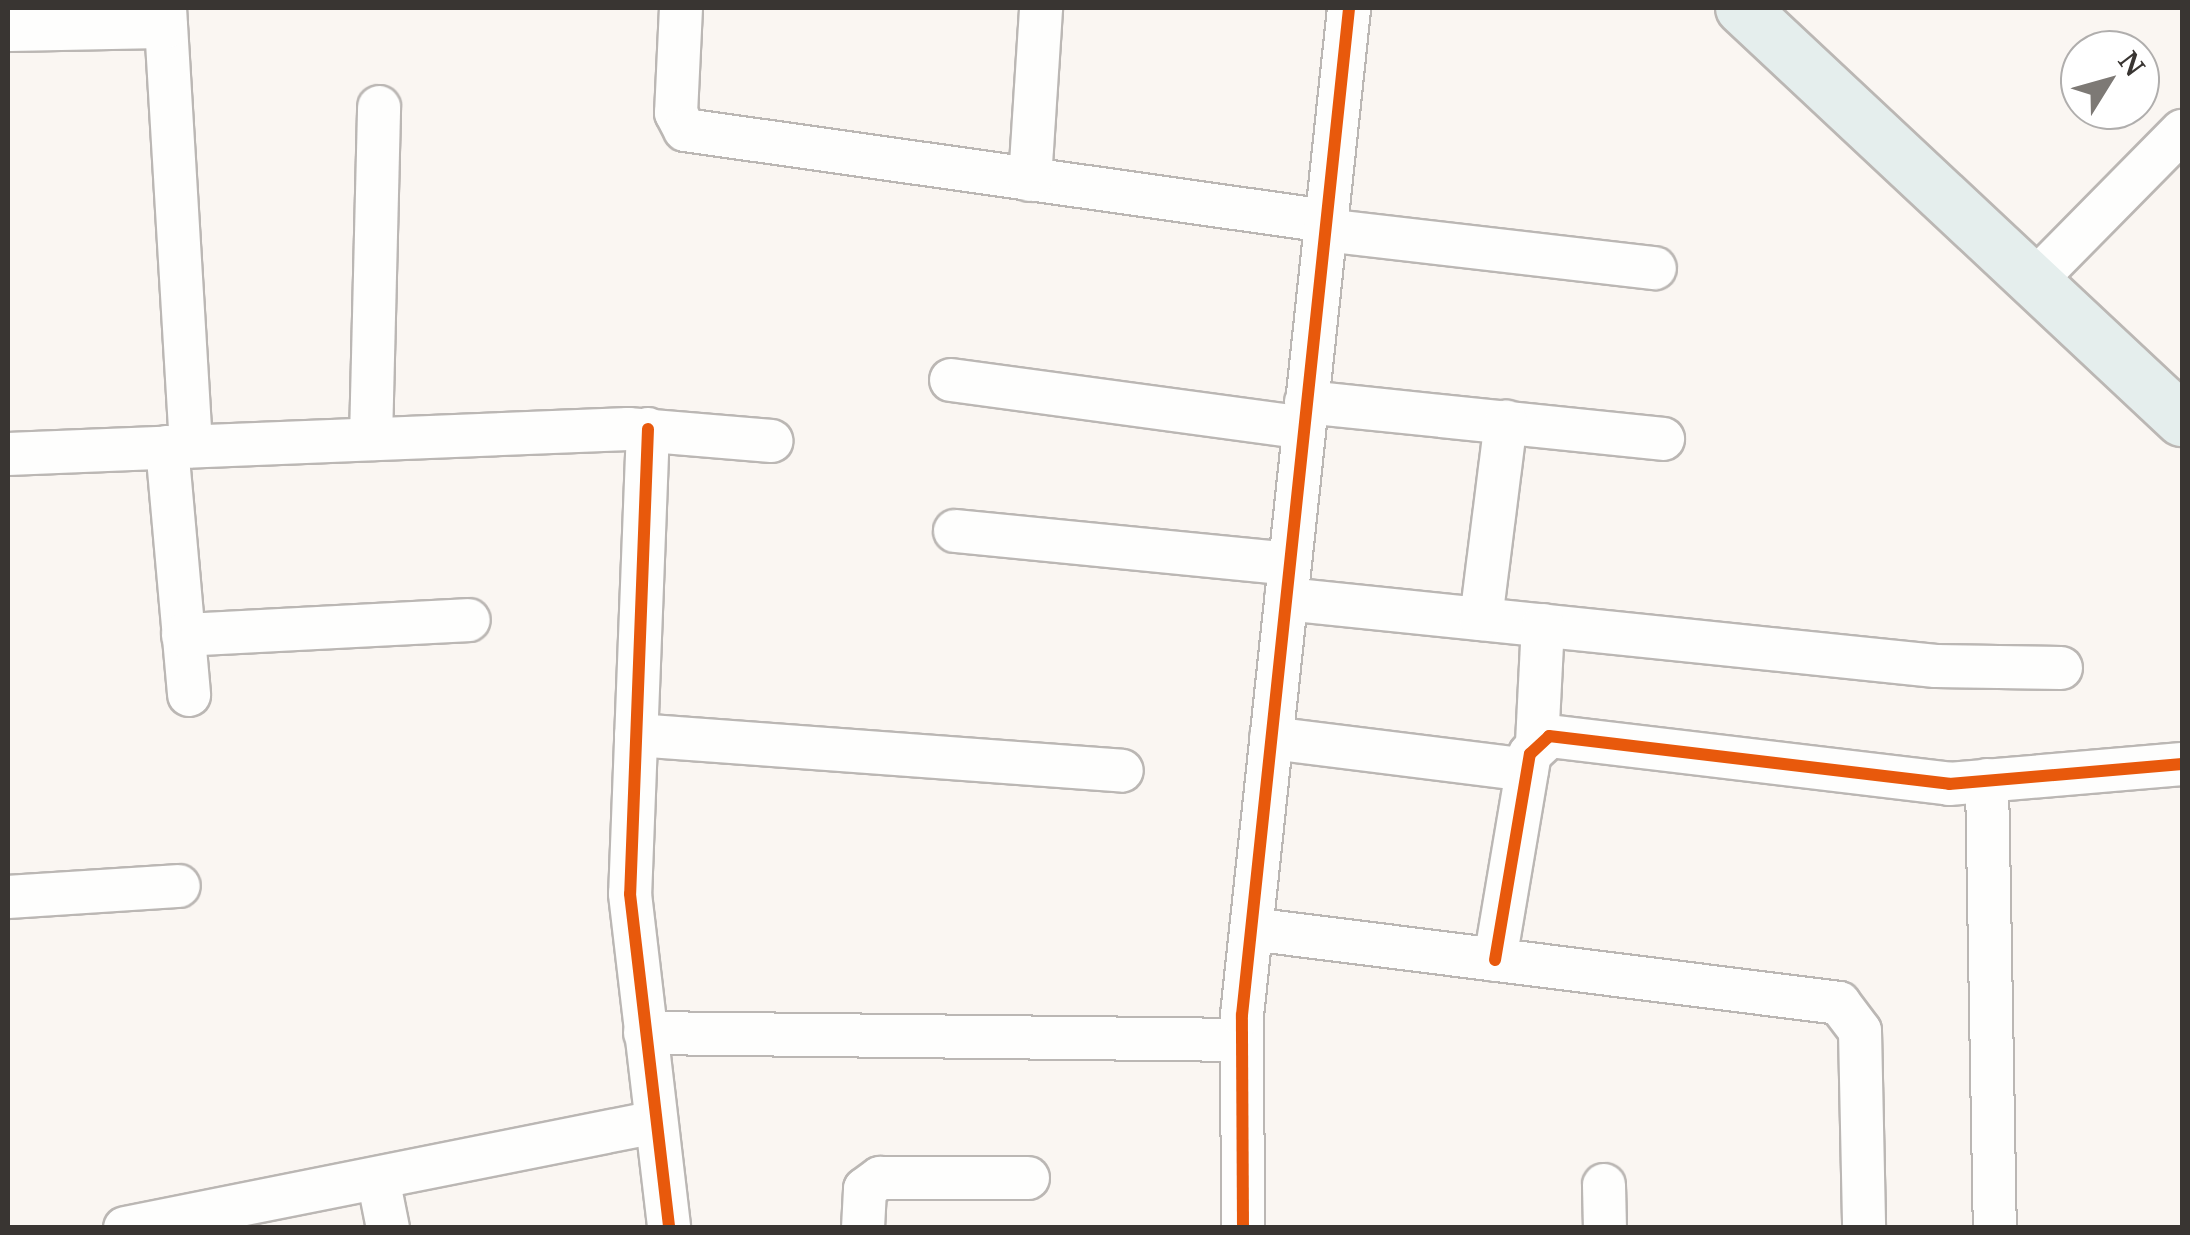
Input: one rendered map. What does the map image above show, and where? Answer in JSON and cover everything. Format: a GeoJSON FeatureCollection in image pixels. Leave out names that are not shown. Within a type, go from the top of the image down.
{"type":"FeatureCollection","features":[{"type":"Feature","properties":{"kind":"main road"},"geometry":{"type":"LineString","coordinates":[[1742,8],[2182,420]]}},
{"type":"Feature","properties":{"kind":"street"},"geometry":{"type":"LineString","coordinates":[[681,8],[676,114],[685,130],[1326,225],[1655,268]]}},
{"type":"Feature","properties":{"kind":"street"},"geometry":{"type":"LineString","coordinates":[[1030,180],[1041,8]]}},
{"type":"Feature","properties":{"kind":"street"},"geometry":{"type":"LineString","coordinates":[[1243,1228],[1240,1040],[1350,8]]}},
{"type":"Feature","properties":{"kind":"street"},"geometry":{"type":"LineString","coordinates":[[8,30],[166,17],[183,635],[189,694]]}},
{"type":"Feature","properties":{"kind":"street"},"geometry":{"type":"LineString","coordinates":[[371,439],[379,106]]}},
{"type":"Feature","properties":{"kind":"street"},"geometry":{"type":"LineString","coordinates":[[2034,281],[2182,132]]}},
{"type":"Feature","properties":{"kind":"street"},"geometry":{"type":"LineString","coordinates":[[952,380],[1305,415],[1506,422],[1663,438]]}},
{"type":"Feature","properties":{"kind":"street"},"geometry":{"type":"LineString","coordinates":[[1481,619],[1506,422]]}},
{"type":"Feature","properties":{"kind":"street"},"geometry":{"type":"LineString","coordinates":[[8,454],[648,429],[771,441]]}},
{"type":"Feature","properties":{"kind":"street"},"geometry":{"type":"LineString","coordinates":[[648,429],[630,894],[669,1228]]}},
{"type":"Feature","properties":{"kind":"street"},"geometry":{"type":"LineString","coordinates":[[956,531],[1288,582],[1481,619],[1936,666],[2061,668]]}},
{"type":"Feature","properties":{"kind":"street"},"geometry":{"type":"LineString","coordinates":[[183,635],[469,620]]}},
{"type":"Feature","properties":{"kind":"street"},"geometry":{"type":"LineString","coordinates":[[1495,960],[1532,756],[1542,626]]}},
{"type":"Feature","properties":{"kind":"street"},"geometry":{"type":"LineString","coordinates":[[636,734],[1122,771]]}},
{"type":"Feature","properties":{"kind":"street"},"geometry":{"type":"LineString","coordinates":[[1532,756],[1549,736],[1913,782],[2182,764]]}},
{"type":"Feature","properties":{"kind":"street"},"geometry":{"type":"LineString","coordinates":[[1271,738],[1532,756]]}},
{"type":"Feature","properties":{"kind":"street"},"geometry":{"type":"LineString","coordinates":[[1987,780],[1995,1228]]}},
{"type":"Feature","properties":{"kind":"street"},"geometry":{"type":"LineString","coordinates":[[8,897],[179,886]]}},
{"type":"Feature","properties":{"kind":"street"},"geometry":{"type":"LineString","coordinates":[[1251,929],[1850,1009],[1860,1031],[1864,1228]]}},
{"type":"Feature","properties":{"kind":"street"},"geometry":{"type":"LineString","coordinates":[[645,1033],[1240,1040]]}},
{"type":"Feature","properties":{"kind":"street"},"geometry":{"type":"LineString","coordinates":[[125,1228],[274,1213],[378,1178],[656,1122]]}},
{"type":"Feature","properties":{"kind":"street"},"geometry":{"type":"LineString","coordinates":[[378,1178],[388,1228]]}},
{"type":"Feature","properties":{"kind":"street"},"geometry":{"type":"LineString","coordinates":[[862,1228],[866,1189],[880,1178],[1028,1178]]}},
{"type":"Feature","properties":{"kind":"street"},"geometry":{"type":"LineString","coordinates":[[1604,1185],[1605,1228]]}},
{"type":"Feature","properties":{"kind":"cycle path"},"geometry":{"type":"LineString","coordinates":[[1243,1228],[1242,1015],[1349,8]]}},
{"type":"Feature","properties":{"kind":"cycle path"},"geometry":{"type":"LineString","coordinates":[[648,429],[630,894],[669,1228]]}},
{"type":"Feature","properties":{"kind":"cycle path"},"geometry":{"type":"LineString","coordinates":[[1495,960],[1530,754],[1549,736],[1949,784],[2182,764]]}}]}
